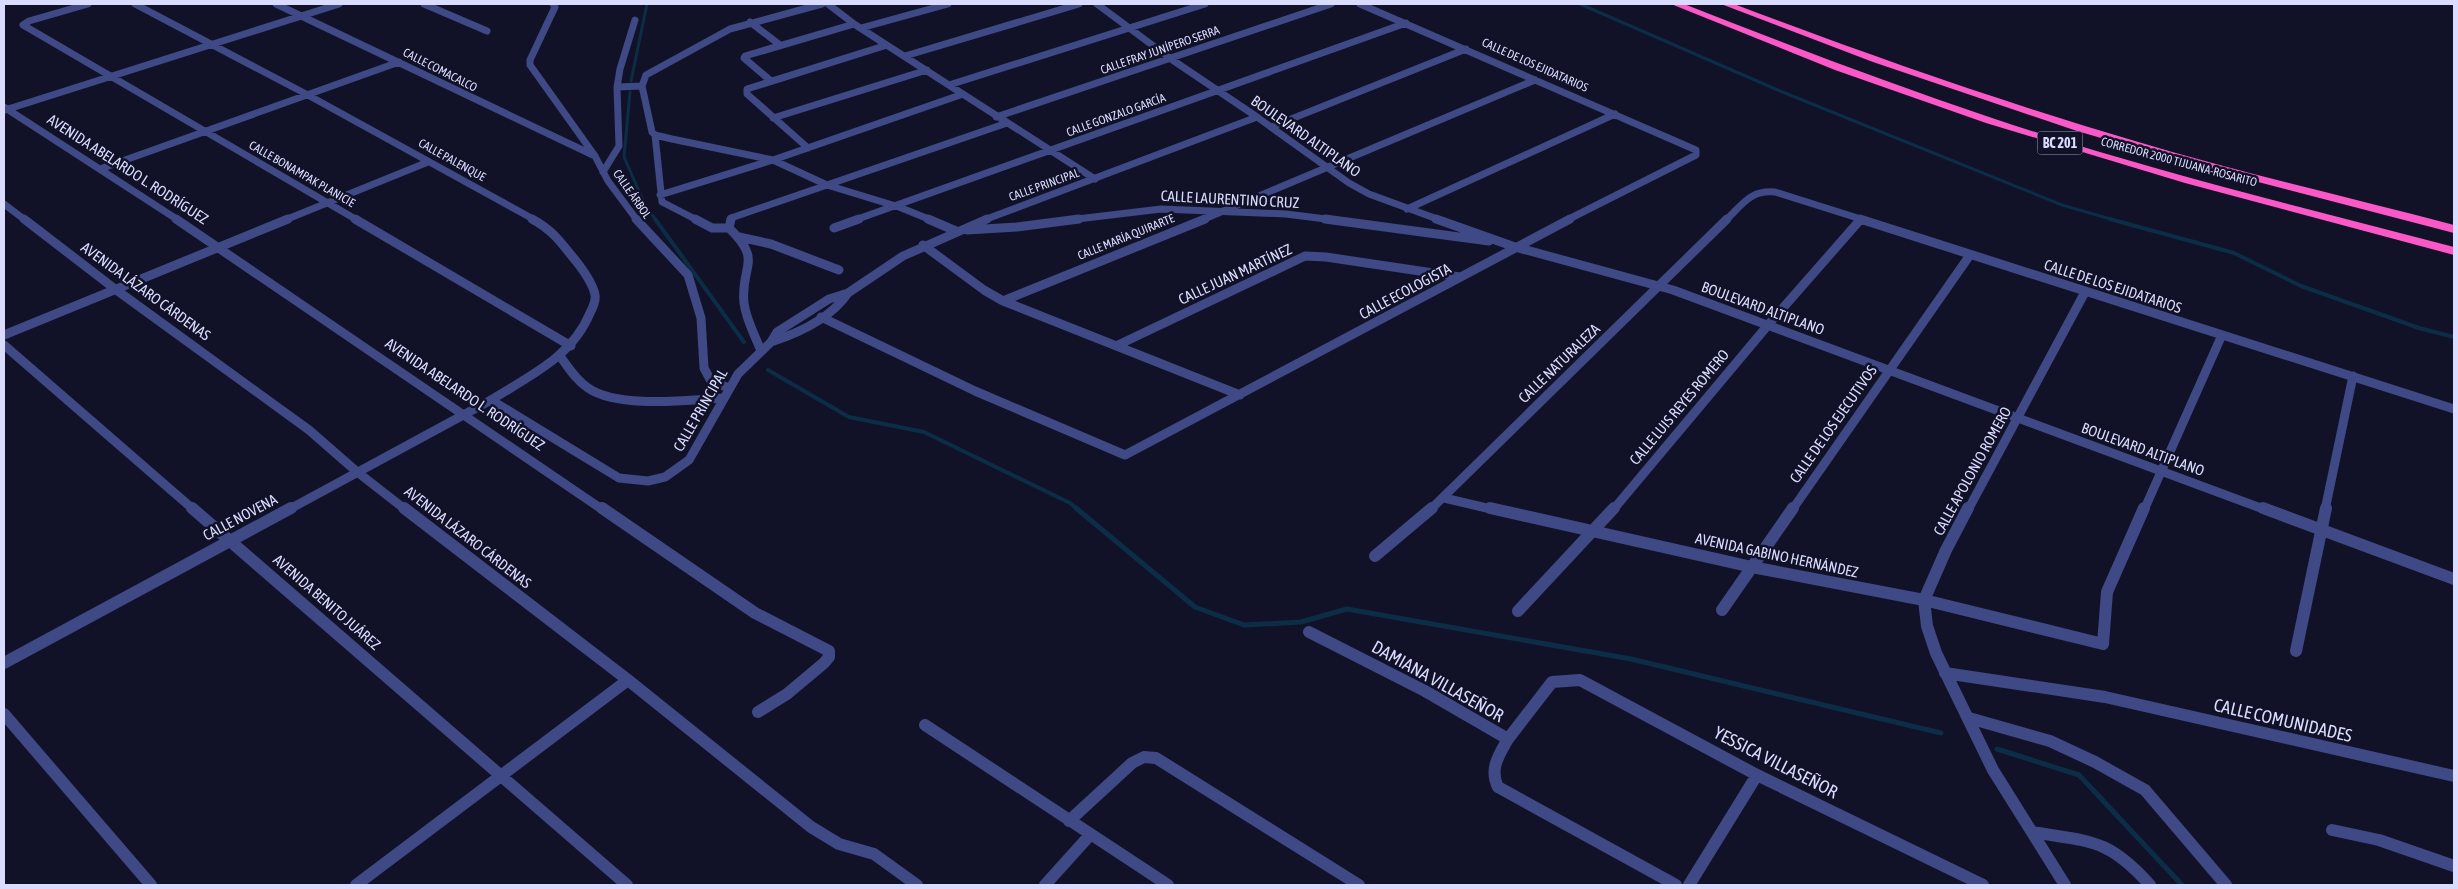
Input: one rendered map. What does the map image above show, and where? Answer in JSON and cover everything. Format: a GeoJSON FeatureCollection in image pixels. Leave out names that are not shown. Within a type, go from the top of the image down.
{"type":"FeatureCollection","features":[{"type":"Feature","properties":{"kind":"highway","name":"CORREDOR 2000 TIJUANA-ROSARITO"},"geometry":{"type":"LineString","coordinates":[[1676,4],[1839,68],[2000,124],[2190,181],[2454,251]]}},
{"type":"Feature","properties":{"kind":"highway","name":"CORREDOR 2000 TIJUANA-ROSARITO"},"geometry":{"type":"LineString","coordinates":[[1726,4],[1902,70],[2059,122],[2218,168],[2454,229]]}},
{"type":"Feature","properties":{"kind":"street","name":"CALLE BONAMPAK PLANICIE"},"geometry":{"type":"LineString","coordinates":[[88,4],[24,23],[23,25],[571,346]]}},
{"type":"Feature","properties":{"kind":"street","name":"CALLE PALENQUE"},"geometry":{"type":"LineString","coordinates":[[135,4],[306,94],[550,229],[584,271],[595,294],[594,304],[585,326],[571,346],[560,356],[491,400]]}},
{"type":"Feature","properties":{"kind":"street","name":"CALLE COMACALCO"},"geometry":{"type":"LineString","coordinates":[[276,4],[595,156]]}},
{"type":"Feature","properties":{"kind":"street"},"geometry":{"type":"LineString","coordinates":[[5,109],[339,4]]}},
{"type":"Feature","properties":{"kind":"street"},"geometry":{"type":"LineString","coordinates":[[424,4],[487,31]]}},
{"type":"Feature","properties":{"kind":"street"},"geometry":{"type":"LineString","coordinates":[[822,4],[750,22],[730,29],[646,75],[642,86],[652,132],[655,135],[662,202],[689,218],[712,228],[729,225],[736,216],[1007,123]]}},
{"type":"Feature","properties":{"kind":"street"},"geometry":{"type":"LineString","coordinates":[[828,4],[854,24],[1095,179]]}},
{"type":"Feature","properties":{"kind":"street"},"geometry":{"type":"LineString","coordinates":[[861,28],[948,4]]}},
{"type":"Feature","properties":{"kind":"street"},"geometry":{"type":"LineString","coordinates":[[906,56],[1079,4]]}},
{"type":"Feature","properties":{"kind":"street","name":"BOULEVARD ALTIPLANO"},"geometry":{"type":"LineString","coordinates":[[1098,4],[1171,59],[1257,117],[1325,168],[1359,189],[1407,209],[1515,247],[1660,286],[2454,579]]}},
{"type":"Feature","properties":{"kind":"street"},"geometry":{"type":"LineString","coordinates":[[949,85],[1205,4]]}},
{"type":"Feature","properties":{"kind":"street","name":"CALLE FRAY JUNÍPERO SERRA"},"geometry":{"type":"LineString","coordinates":[[996,117],[1330,4]]}},
{"type":"Feature","properties":{"kind":"street","name":"CALLE DE LOS EJIDATARIOS"},"geometry":{"type":"LineString","coordinates":[[1360,4],[1692,147],[1697,152]]}},
{"type":"Feature","properties":{"kind":"street","name":"CALLE ÁRBOL"},"geometry":{"type":"LineString","coordinates":[[554,5],[530,60],[530,65],[595,156],[603,172],[630,213],[688,275],[701,318],[706,374],[710,381],[729,388]]}},
{"type":"Feature","properties":{"kind":"street"},"geometry":{"type":"LineString","coordinates":[[603,172],[619,146],[617,88],[620,69],[635,20]]}},
{"type":"Feature","properties":{"kind":"street"},"geometry":{"type":"LineString","coordinates":[[750,22],[780,45]]}},
{"type":"Feature","properties":{"kind":"street","name":"CALLE GONZALO GARCÍA"},"geometry":{"type":"LineString","coordinates":[[834,228],[1406,23]]}},
{"type":"Feature","properties":{"kind":"street"},"geometry":{"type":"LineString","coordinates":[[771,80],[744,57],[854,24]]}},
{"type":"Feature","properties":{"kind":"street"},"geometry":{"type":"LineString","coordinates":[[808,148],[773,118],[746,91],[751,87],[771,80],[887,45]]}},
{"type":"Feature","properties":{"kind":"street"},"geometry":{"type":"LineString","coordinates":[[1271,127],[1466,49]]}},
{"type":"Feature","properties":{"kind":"street"},"geometry":{"type":"LineString","coordinates":[[100,169],[399,62]]}},
{"type":"Feature","properties":{"kind":"street"},"geometry":{"type":"LineString","coordinates":[[773,118],[927,70]]}},
{"type":"Feature","properties":{"kind":"street","name":"CALLE MARÍA QUIRARTE"},"geometry":{"type":"LineString","coordinates":[[1003,301],[1225,211],[1535,80]]}},
{"type":"Feature","properties":{"kind":"street"},"geometry":{"type":"LineString","coordinates":[[617,88],[642,86]]}},
{"type":"Feature","properties":{"kind":"street"},"geometry":{"type":"LineString","coordinates":[[660,195],[808,148],[963,94]]}},
{"type":"Feature","properties":{"kind":"street","name":"AVENIDA ABELARDO L. RODRÍGUEZ"},"geometry":{"type":"LineString","coordinates":[[5,109],[219,247],[755,613],[829,652],[829,657],[824,663],[787,694],[758,712]]}},
{"type":"Feature","properties":{"kind":"street"},"geometry":{"type":"LineString","coordinates":[[1407,209],[1614,114]]}},
{"type":"Feature","properties":{"kind":"street","name":"CALLE PRINCIPAL"},"geometry":{"type":"LineString","coordinates":[[491,400],[606,472],[634,482],[649,482],[680,470],[699,446],[738,374],[771,342],[777,332],[829,299],[848,293],[882,269],[923,245],[1257,117]]}},
{"type":"Feature","properties":{"kind":"street"},"geometry":{"type":"LineString","coordinates":[[655,135],[772,160],[827,185],[899,206],[956,231]]}},
{"type":"Feature","properties":{"kind":"street","name":"CALLE ECOLOGISTA"},"geometry":{"type":"LineString","coordinates":[[822,317],[975,391],[1126,455],[1515,247],[1694,157],[1697,152]]}},
{"type":"Feature","properties":{"kind":"street"},"geometry":{"type":"LineString","coordinates":[[4,335],[428,162]]}},
{"type":"Feature","properties":{"kind":"street","name":"CALLE DE LOS EJIDATARIOS"},"geometry":{"type":"LineString","coordinates":[[1762,191],[1775,192],[2454,408]]}},
{"type":"Feature","properties":{"kind":"street","name":"CALLE NATURALEZA"},"geometry":{"type":"LineString","coordinates":[[1375,556],[1444,498],[1753,194],[1762,191]]}},
{"type":"Feature","properties":{"kind":"street","name":"AVENIDA LÁZARO CÁRDENAS"},"geometry":{"type":"LineString","coordinates":[[4,204],[115,289],[309,430],[356,471],[628,680],[826,838],[874,854],[917,885]]}},
{"type":"Feature","properties":{"kind":"street","name":"CALLE LAURENTINO CRUZ"},"geometry":{"type":"LineString","coordinates":[[956,231],[1017,227],[1150,209],[1286,214],[1469,240],[1502,242]]}},
{"type":"Feature","properties":{"kind":"street","name":"CALLE LUIS REYES ROMERO"},"geometry":{"type":"LineString","coordinates":[[1518,610],[1595,531],[1768,325],[1860,220]]}},
{"type":"Feature","properties":{"kind":"street"},"geometry":{"type":"LineString","coordinates":[[729,225],[749,252],[750,263],[744,299],[761,351]]}},
{"type":"Feature","properties":{"kind":"street"},"geometry":{"type":"LineString","coordinates":[[739,237],[771,244],[839,270]]}},
{"type":"Feature","properties":{"kind":"street"},"geometry":{"type":"LineString","coordinates":[[923,245],[984,290],[1003,301],[1240,395]]}},
{"type":"Feature","properties":{"kind":"street","name":"CALLE DE LOS EJECUTIVOS"},"geometry":{"type":"LineString","coordinates":[[1722,610],[1970,255]]}},
{"type":"Feature","properties":{"kind":"street","name":"CALLE JUAN MARTÍNEZ"},"geometry":{"type":"LineString","coordinates":[[1118,345],[1305,256],[1326,257],[1460,277]]}},
{"type":"Feature","properties":{"kind":"street","name":"CALLE APOLONIO ROMERO"},"geometry":{"type":"LineString","coordinates":[[1924,600],[1946,550],[2085,292]]}},
{"type":"Feature","properties":{"kind":"street","name":"CALLE PRINCIPAL"},"geometry":{"type":"LineString","coordinates":[[771,342],[788,338],[822,317],[842,303],[848,293]]}},
{"type":"Feature","properties":{"kind":"street"},"geometry":{"type":"LineString","coordinates":[[2162,471],[2222,335]]}},
{"type":"Feature","properties":{"kind":"street","name":"AVENIDA BENITO JUÁREZ"},"geometry":{"type":"LineString","coordinates":[[4,345],[627,885]]}},
{"type":"Feature","properties":{"kind":"street"},"geometry":{"type":"LineString","coordinates":[[560,356],[582,382],[591,390],[601,394],[658,401],[724,398]]}},
{"type":"Feature","properties":{"kind":"street"},"geometry":{"type":"LineString","coordinates":[[2296,651],[2353,376]]}},
{"type":"Feature","properties":{"kind":"street","name":"CALLE NOVENA"},"geometry":{"type":"LineString","coordinates":[[4,663],[230,539],[491,400]]}},
{"type":"Feature","properties":{"kind":"street","name":"AVENIDA GABINO HERNÁNDEZ"},"geometry":{"type":"LineString","coordinates":[[1444,498],[1752,567],[1924,600],[2103,644],[2107,592],[2162,471]]}},
{"type":"Feature","properties":{"kind":"street"},"geometry":{"type":"LineString","coordinates":[[1924,600],[1927,626],[1945,672],[1993,770],[2065,885]]}},
{"type":"Feature","properties":{"kind":"street","name":"DAMIANA VILLASEÑOR"},"geometry":{"type":"LineString","coordinates":[[1309,632],[1425,691],[1508,740],[1492,770],[1493,780],[1498,787],[1676,885]]}},
{"type":"Feature","properties":{"kind":"street","name":"CALLE COMUNIDADES"},"geometry":{"type":"LineString","coordinates":[[1945,672],[2105,697],[2454,776]]}},
{"type":"Feature","properties":{"kind":"street"},"geometry":{"type":"LineString","coordinates":[[356,885],[628,680]]}},
{"type":"Feature","properties":{"kind":"street","name":"YESSICA VILLASEÑOR"},"geometry":{"type":"LineString","coordinates":[[1508,740],[1552,682],[1580,680],[1758,775],[1983,885]]}},
{"type":"Feature","properties":{"kind":"street"},"geometry":{"type":"LineString","coordinates":[[4,714],[151,885]]}},
{"type":"Feature","properties":{"kind":"street"},"geometry":{"type":"LineString","coordinates":[[1969,718],[2050,741],[2095,762],[2145,790],[2226,885]]}},
{"type":"Feature","properties":{"kind":"street"},"geometry":{"type":"LineString","coordinates":[[925,724],[1168,885]]}},
{"type":"Feature","properties":{"kind":"street"},"geometry":{"type":"LineString","coordinates":[[1069,821],[1132,763],[1144,757],[1156,758],[1169,764],[1359,885]]}},
{"type":"Feature","properties":{"kind":"street"},"geometry":{"type":"LineString","coordinates":[[1689,885],[1758,775]]}},
{"type":"Feature","properties":{"kind":"street"},"geometry":{"type":"LineString","coordinates":[[2332,830],[2361,833],[2386,840],[2454,866]]}},
{"type":"Feature","properties":{"kind":"street"},"geometry":{"type":"LineString","coordinates":[[2032,832],[2096,843],[2116,852],[2150,885]]}},
{"type":"Feature","properties":{"kind":"street"},"geometry":{"type":"LineString","coordinates":[[1045,885],[1090,835]]}},
{"type":"Feature","properties":{"kind":"waterway"},"geometry":{"type":"LineString","coordinates":[[631,81],[647,4]]}},
{"type":"Feature","properties":{"kind":"waterway"},"geometry":{"type":"LineString","coordinates":[[1580,4],[1780,91],[2062,205],[2114,220]]}},
{"type":"Feature","properties":{"kind":"waterway"},"geometry":{"type":"LineString","coordinates":[[630,92],[624,157],[646,207],[656,220]]}},
{"type":"Feature","properties":{"kind":"waterway"},"geometry":{"type":"LineString","coordinates":[[655,219],[744,342]]}},
{"type":"Feature","properties":{"kind":"waterway"},"geometry":{"type":"LineString","coordinates":[[2110,219],[2234,253],[2301,286],[2419,328],[2454,337]]}},
{"type":"Feature","properties":{"kind":"waterway"},"geometry":{"type":"LineString","coordinates":[[768,370],[849,417],[924,432],[1070,503],[1078,510]]}},
{"type":"Feature","properties":{"kind":"waterway"},"geometry":{"type":"LineString","coordinates":[[1076,508],[1195,607],[1244,625],[1301,622],[1347,609],[1631,659],[1941,733]]}},
{"type":"Feature","properties":{"kind":"waterway"},"geometry":{"type":"LineString","coordinates":[[1997,749],[2079,775],[2182,885]]}}]}
